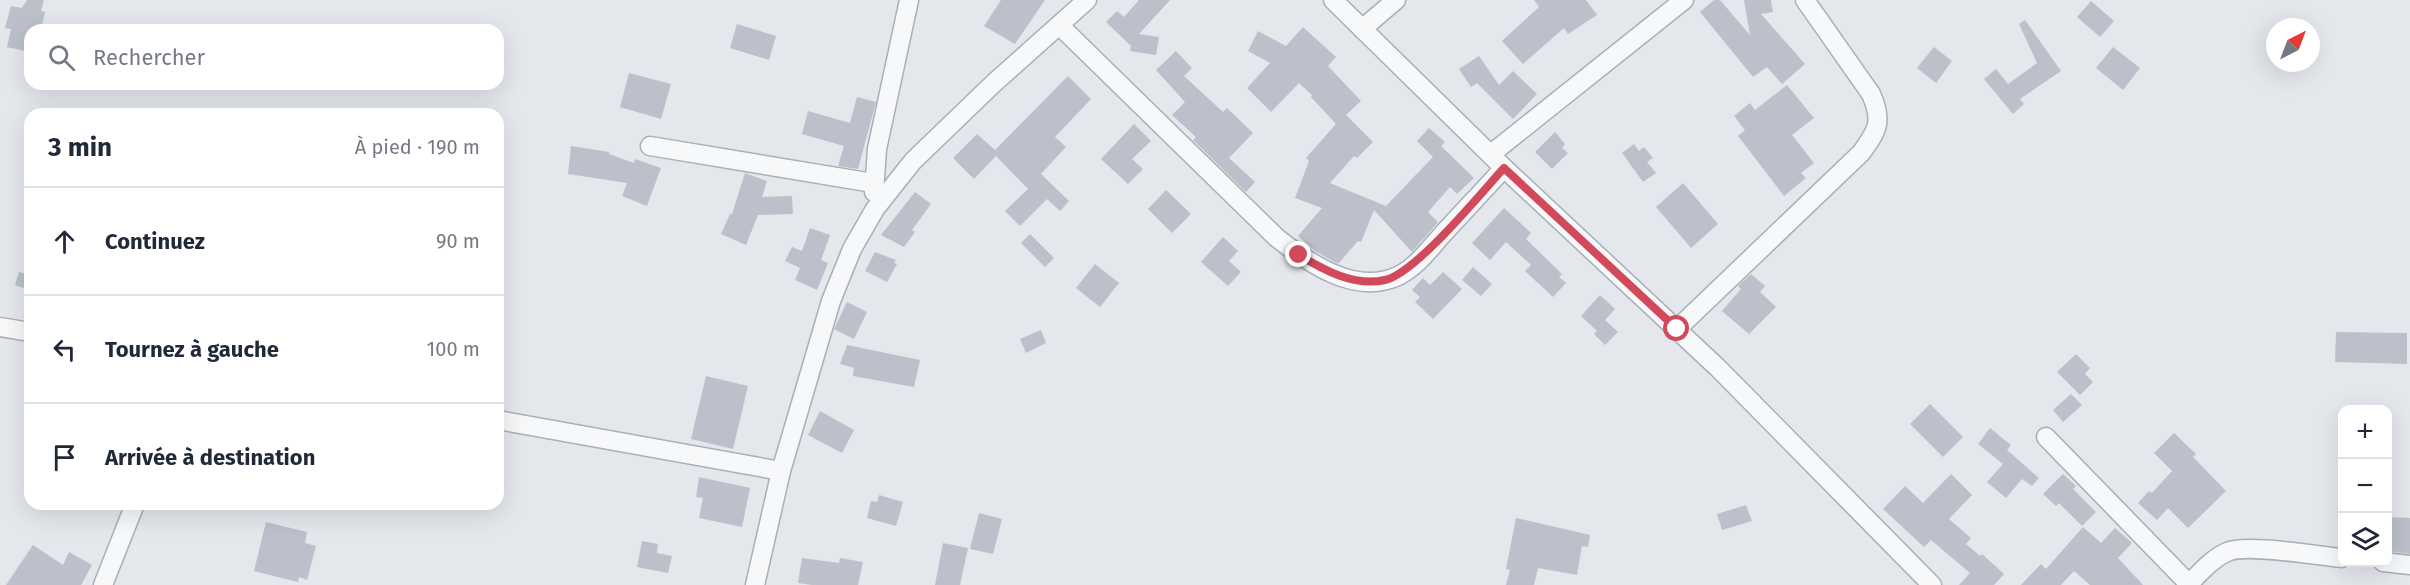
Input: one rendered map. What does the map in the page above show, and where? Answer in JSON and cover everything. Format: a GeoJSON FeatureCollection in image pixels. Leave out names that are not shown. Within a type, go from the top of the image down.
{"type":"FeatureCollection","features":[{"type":"Feature","properties":{"kind":"street"},"geometry":{"type":"LineString","coordinates":[[874,209],[873,183],[882,121],[909,0]]}},
{"type":"Feature","properties":{"kind":"street"},"geometry":{"type":"LineString","coordinates":[[755,585],[781,471],[831,301],[852,249],[874,209],[913,161],[994,83],[1087,0]]}},
{"type":"Feature","properties":{"kind":"street"},"geometry":{"type":"LineString","coordinates":[[1332,0],[1504,168],[1677,329],[1932,585]]}},
{"type":"Feature","properties":{"kind":"street"},"geometry":{"type":"LineString","coordinates":[[1362,29],[1396,0]]}},
{"type":"Feature","properties":{"kind":"street"},"geometry":{"type":"LineString","coordinates":[[1491,154],[1684,0]]}},
{"type":"Feature","properties":{"kind":"street"},"geometry":{"type":"LineString","coordinates":[[1677,329],[1861,153],[1877,128],[1878,109],[1871,94],[1805,0]]}},
{"type":"Feature","properties":{"kind":"street"},"geometry":{"type":"LineString","coordinates":[[1059,25],[1277,238],[1327,272],[1356,281],[1383,281],[1399,275],[1420,259],[1504,168]]}},
{"type":"Feature","properties":{"kind":"street"},"geometry":{"type":"LineString","coordinates":[[650,146],[873,183]]}},
{"type":"Feature","properties":{"kind":"street"},"geometry":{"type":"LineString","coordinates":[[0,327],[24,331]]}},
{"type":"Feature","properties":{"kind":"street"},"geometry":{"type":"LineString","coordinates":[[504,421],[781,471]]}},
{"type":"Feature","properties":{"kind":"street"},"geometry":{"type":"LineString","coordinates":[[2046,437],[2189,585],[2212,561],[2229,551],[2251,548],[2338,557]]}},
{"type":"Feature","properties":{"kind":"street"},"geometry":{"type":"LineString","coordinates":[[103,585],[133,510]]}},
{"type":"Feature","properties":{"kind":"street"},"geometry":{"type":"LineString","coordinates":[[2392,563],[2410,565]]}},
{"type":"Feature","properties":{"kind":"building"},"geometry":{"type":"Polygon","coordinates":[[[27,0],[44,0],[41,11],[45,12],[42,24],[24,24],[24,51],[7,47],[11,29],[5,28],[11,6],[22,8],[27,0]]]}},
{"type":"Feature","properties":{"kind":"building"},"geometry":{"type":"Polygon","coordinates":[[[1001,0],[1045,0],[1015,44],[984,26],[1001,0]]]}},
{"type":"Feature","properties":{"kind":"building"},"geometry":{"type":"Polygon","coordinates":[[[1139,0],[1170,0],[1139,34],[1159,37],[1156,55],[1130,51],[1131,46],[1106,22],[1117,11],[1124,17],[1139,0]]]}},
{"type":"Feature","properties":{"kind":"building"},"geometry":{"type":"Polygon","coordinates":[[[1534,0],[1586,0],[1597,15],[1568,34],[1564,28],[1523,64],[1502,41],[1539,7],[1534,0]]]}},
{"type":"Feature","properties":{"kind":"building"},"geometry":{"type":"Polygon","coordinates":[[[1714,0],[1720,0],[1750,35],[1744,0],[1771,0],[1773,12],[1761,14],[1805,64],[1782,84],[1767,67],[1753,77],[1700,12],[1714,0]]]}},
{"type":"Feature","properties":{"kind":"building"},"geometry":{"type":"Polygon","coordinates":[[[2091,1],[2114,21],[2100,37],[2077,17],[2091,1]]]}},
{"type":"Feature","properties":{"kind":"building"},"geometry":{"type":"Polygon","coordinates":[[[2025,20],[2061,71],[2020,99],[2024,104],[2013,114],[1984,79],[1996,69],[2008,84],[2037,63],[2019,24],[2025,20]]]}},
{"type":"Feature","properties":{"kind":"building"},"geometry":{"type":"Polygon","coordinates":[[[737,24],[776,36],[769,60],[730,48],[737,24]]]}},
{"type":"Feature","properties":{"kind":"building"},"geometry":{"type":"Polygon","coordinates":[[[1303,27],[1336,57],[1328,66],[1361,101],[1346,115],[1373,142],[1357,158],[1354,156],[1330,183],[1386,206],[1433,157],[1417,141],[1429,128],[1445,142],[1441,146],[1474,178],[1457,194],[1450,187],[1428,212],[1438,222],[1412,252],[1374,210],[1361,242],[1358,241],[1338,264],[1315,251],[1298,236],[1322,208],[1295,198],[1309,161],[1306,158],[1336,124],[1299,83],[1271,112],[1247,88],[1270,63],[1248,51],[1258,31],[1286,46],[1303,27]]]}},
{"type":"Feature","properties":{"kind":"building"},"geometry":{"type":"Polygon","coordinates":[[[1934,47],[1952,61],[1936,83],[1917,68],[1934,47]]]}},
{"type":"Feature","properties":{"kind":"building"},"geometry":{"type":"Polygon","coordinates":[[[2113,47],[2140,68],[2123,90],[2096,68],[2113,47]]]}},
{"type":"Feature","properties":{"kind":"building"},"geometry":{"type":"Polygon","coordinates":[[[1176,51],[1192,68],[1184,76],[1223,112],[1227,108],[1253,133],[1229,158],[1255,182],[1246,192],[1193,140],[1196,137],[1172,115],[1185,102],[1156,70],[1176,51]]]}},
{"type":"Feature","properties":{"kind":"building"},"geometry":{"type":"Polygon","coordinates":[[[1479,56],[1499,85],[1513,71],[1537,94],[1513,119],[1477,83],[1471,87],[1459,69],[1479,56]]]}},
{"type":"Feature","properties":{"kind":"building"},"geometry":{"type":"Polygon","coordinates":[[[629,73],[671,84],[661,119],[620,107],[629,73]]]}},
{"type":"Feature","properties":{"kind":"building"},"geometry":{"type":"Polygon","coordinates":[[[1068,76],[1091,99],[1055,137],[1066,147],[1041,174],[1069,201],[1060,211],[1047,199],[1020,226],[1005,211],[1028,189],[996,156],[974,179],[953,158],[977,134],[995,150],[1068,76]]]}},
{"type":"Feature","properties":{"kind":"building"},"geometry":{"type":"Polygon","coordinates":[[[1787,85],[1814,118],[1792,135],[1814,163],[1801,173],[1806,178],[1784,196],[1738,136],[1745,130],[1734,116],[1750,103],[1755,110],[1787,85]]]}},
{"type":"Feature","properties":{"kind":"building"},"geometry":{"type":"Polygon","coordinates":[[[857,97],[876,102],[858,169],[838,166],[844,146],[802,134],[808,111],[850,123],[857,97]]]}},
{"type":"Feature","properties":{"kind":"building"},"geometry":{"type":"Polygon","coordinates":[[[1134,124],[1151,141],[1132,159],[1143,169],[1128,184],[1101,159],[1134,124]]]}},
{"type":"Feature","properties":{"kind":"building"},"geometry":{"type":"Polygon","coordinates":[[[1555,132],[1565,144],[1562,148],[1568,153],[1552,169],[1535,152],[1555,132]]]}},
{"type":"Feature","properties":{"kind":"building"},"geometry":{"type":"Polygon","coordinates":[[[1634,144],[1639,151],[1644,147],[1653,158],[1647,162],[1656,173],[1643,182],[1622,153],[1634,144]]]}},
{"type":"Feature","properties":{"kind":"building"},"geometry":{"type":"Polygon","coordinates":[[[571,146],[609,152],[609,154],[634,163],[635,159],[661,168],[647,206],[622,196],[627,183],[568,174],[571,146]]]}},
{"type":"Feature","properties":{"kind":"building"},"geometry":{"type":"Polygon","coordinates":[[[745,173],[767,181],[762,197],[792,196],[793,214],[758,215],[746,245],[721,234],[732,214],[745,173]]]}},
{"type":"Feature","properties":{"kind":"building"},"geometry":{"type":"Polygon","coordinates":[[[1683,183],[1718,224],[1691,248],[1656,207],[1683,183]]]}},
{"type":"Feature","properties":{"kind":"building"},"geometry":{"type":"Polygon","coordinates":[[[1166,190],[1191,214],[1172,233],[1148,209],[1166,190]]]}},
{"type":"Feature","properties":{"kind":"building"},"geometry":{"type":"Polygon","coordinates":[[[915,192],[931,204],[912,230],[915,232],[904,247],[881,235],[915,192]]]}},
{"type":"Feature","properties":{"kind":"building"},"geometry":{"type":"Polygon","coordinates":[[[1504,208],[1531,233],[1526,239],[1562,274],[1559,277],[1566,283],[1553,297],[1525,271],[1531,265],[1506,242],[1490,260],[1472,243],[1504,208]]]}},
{"type":"Feature","properties":{"kind":"building"},"geometry":{"type":"Polygon","coordinates":[[[810,228],[830,235],[821,260],[828,263],[817,290],[795,280],[800,268],[785,261],[792,247],[802,251],[810,228]]]}},
{"type":"Feature","properties":{"kind":"building"},"geometry":{"type":"Polygon","coordinates":[[[1030,234],[1054,258],[1045,267],[1021,243],[1030,234]]]}},
{"type":"Feature","properties":{"kind":"building"},"geometry":{"type":"Polygon","coordinates":[[[1223,237],[1238,251],[1229,261],[1241,272],[1228,286],[1201,262],[1223,237]]]}},
{"type":"Feature","properties":{"kind":"building"},"geometry":{"type":"Polygon","coordinates":[[[875,252],[896,260],[894,263],[897,264],[887,282],[865,271],[875,252]]]}},
{"type":"Feature","properties":{"kind":"building"},"geometry":{"type":"Polygon","coordinates":[[[1095,264],[1119,283],[1100,307],[1076,288],[1095,264]]]}},
{"type":"Feature","properties":{"kind":"building"},"geometry":{"type":"Polygon","coordinates":[[[1473,267],[1492,284],[1481,296],[1462,280],[1473,267]]]}},
{"type":"Feature","properties":{"kind":"building"},"geometry":{"type":"Polygon","coordinates":[[[19,272],[24,273],[24,288],[15,285],[19,272]]]}},
{"type":"Feature","properties":{"kind":"building"},"geometry":{"type":"Polygon","coordinates":[[[1443,272],[1462,289],[1433,319],[1415,302],[1420,297],[1412,290],[1423,278],[1430,285],[1443,272]]]}},
{"type":"Feature","properties":{"kind":"building"},"geometry":{"type":"Polygon","coordinates":[[[1751,274],[1765,286],[1760,292],[1776,307],[1749,334],[1722,311],[1741,289],[1738,286],[1751,274]]]}},
{"type":"Feature","properties":{"kind":"building"},"geometry":{"type":"Polygon","coordinates":[[[1600,295],[1615,309],[1605,320],[1618,332],[1605,345],[1594,334],[1597,331],[1581,316],[1600,295]]]}},
{"type":"Feature","properties":{"kind":"building"},"geometry":{"type":"Polygon","coordinates":[[[847,302],[867,312],[854,339],[834,329],[847,302]]]}},
{"type":"Feature","properties":{"kind":"building"},"geometry":{"type":"Polygon","coordinates":[[[1041,330],[1046,343],[1026,353],[1020,339],[1041,330]]]}},
{"type":"Feature","properties":{"kind":"building"},"geometry":{"type":"Polygon","coordinates":[[[2336,332],[2407,333],[2407,364],[2335,362],[2336,332]]]}},
{"type":"Feature","properties":{"kind":"building"},"geometry":{"type":"Polygon","coordinates":[[[847,345],[920,360],[914,387],[853,376],[854,368],[840,364],[847,345]]]}},
{"type":"Feature","properties":{"kind":"building"},"geometry":{"type":"Polygon","coordinates":[[[2076,354],[2090,368],[2085,374],[2093,382],[2080,395],[2057,372],[2076,354]]]}},
{"type":"Feature","properties":{"kind":"building"},"geometry":{"type":"Polygon","coordinates":[[[706,376],[748,386],[733,449],[691,439],[706,376]]]}},
{"type":"Feature","properties":{"kind":"building"},"geometry":{"type":"Polygon","coordinates":[[[2071,394],[2082,405],[2063,422],[2053,410],[2071,394]]]}},
{"type":"Feature","properties":{"kind":"building"},"geometry":{"type":"Polygon","coordinates":[[[1930,404],[1963,437],[1943,457],[1910,424],[1930,404]]]}},
{"type":"Feature","properties":{"kind":"building"},"geometry":{"type":"Polygon","coordinates":[[[820,411],[854,430],[842,453],[808,435],[820,411]]]}},
{"type":"Feature","properties":{"kind":"building"},"geometry":{"type":"Polygon","coordinates":[[[1990,428],[2011,445],[2007,450],[2039,478],[2032,486],[2022,479],[2006,498],[1987,482],[2003,464],[1978,444],[1990,428]]]}},
{"type":"Feature","properties":{"kind":"building"},"geometry":{"type":"Polygon","coordinates":[[[2174,433],[2196,454],[2193,457],[2226,491],[2188,528],[2168,508],[2157,520],[2138,503],[2149,491],[2152,493],[2172,471],[2154,453],[2174,433]]]}},
{"type":"Feature","properties":{"kind":"building"},"geometry":{"type":"Polygon","coordinates":[[[1951,474],[1972,495],[1949,519],[1971,538],[1966,544],[1980,556],[1982,554],[2004,574],[1994,585],[1959,585],[1970,573],[1931,540],[1924,547],[1883,509],[1905,486],[1923,503],[1951,474]]]}},
{"type":"Feature","properties":{"kind":"building"},"geometry":{"type":"Polygon","coordinates":[[[2063,474],[2076,486],[2073,489],[2096,512],[2082,526],[2059,503],[2056,506],[2043,494],[2063,474]]]}},
{"type":"Feature","properties":{"kind":"building"},"geometry":{"type":"Polygon","coordinates":[[[699,477],[750,488],[742,527],[699,518],[703,498],[696,497],[699,477]]]}},
{"type":"Feature","properties":{"kind":"building"},"geometry":{"type":"Polygon","coordinates":[[[879,495],[903,502],[896,526],[867,518],[871,501],[877,502],[879,495]]]}},
{"type":"Feature","properties":{"kind":"building"},"geometry":{"type":"Polygon","coordinates":[[[1746,505],[1752,521],[1722,530],[1717,514],[1746,505]]]}},
{"type":"Feature","properties":{"kind":"building"},"geometry":{"type":"Polygon","coordinates":[[[979,513],[1002,519],[993,554],[970,549],[979,513]]]}},
{"type":"Feature","properties":{"kind":"building"},"geometry":{"type":"Polygon","coordinates":[[[2392,517],[2410,518],[2410,554],[2392,552],[2392,517]]]}},
{"type":"Feature","properties":{"kind":"building"},"geometry":{"type":"Polygon","coordinates":[[[1516,518],[1590,535],[1588,547],[1582,546],[1577,575],[1538,568],[1534,585],[1506,585],[1510,570],[1506,569],[1516,518]]]}},
{"type":"Feature","properties":{"kind":"building"},"geometry":{"type":"Polygon","coordinates":[[[266,522],[307,532],[305,543],[316,546],[307,580],[299,577],[298,582],[254,571],[266,522]]]}},
{"type":"Feature","properties":{"kind":"building"},"geometry":{"type":"Polygon","coordinates":[[[2083,527],[2101,543],[2115,528],[2132,543],[2118,558],[2143,585],[2090,585],[2074,571],[2061,585],[2021,585],[2041,564],[2046,569],[2083,527]]]}},
{"type":"Feature","properties":{"kind":"building"},"geometry":{"type":"Polygon","coordinates":[[[642,541],[658,544],[657,553],[672,556],[668,573],[637,567],[642,541]]]}},
{"type":"Feature","properties":{"kind":"building"},"geometry":{"type":"Polygon","coordinates":[[[943,543],[968,548],[960,585],[935,585],[943,543]]]}},
{"type":"Feature","properties":{"kind":"building"},"geometry":{"type":"Polygon","coordinates":[[[33,545],[63,565],[69,552],[92,565],[81,585],[6,585],[33,545]]]}},
{"type":"Feature","properties":{"kind":"building"},"geometry":{"type":"Polygon","coordinates":[[[802,558],[839,563],[840,558],[863,562],[858,585],[798,583],[802,558]]]}},
{"type":"Feature","properties":{"kind":"route"},"geometry":{"type":"LineString","coordinates":[[1299,255],[1327,272],[1356,281],[1383,281],[1399,275],[1420,259],[1504,168],[1677,329]]}}]}
